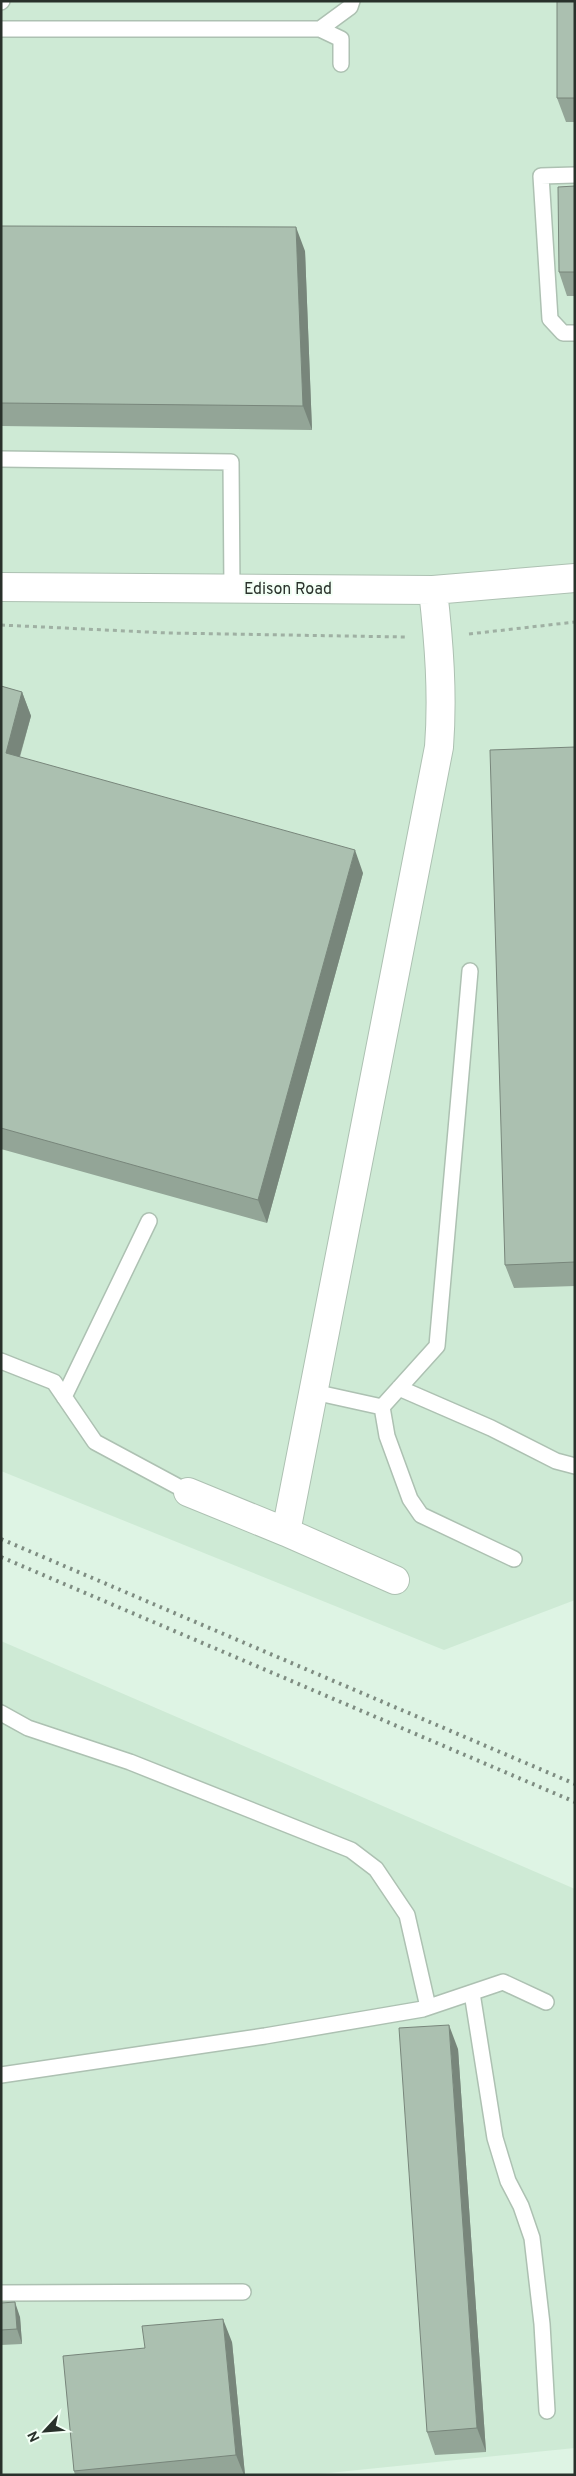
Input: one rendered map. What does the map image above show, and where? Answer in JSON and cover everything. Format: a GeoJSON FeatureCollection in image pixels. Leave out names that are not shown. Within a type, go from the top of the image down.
{"type":"FeatureCollection","features":[{"type":"Feature","properties":{"kind":"street","name":"Edison Road"},"geometry":{"type":"LineString","coordinates":[[1,587],[433,590],[575,578]]}},
{"type":"Feature","properties":{"kind":"street"},"geometry":{"type":"LineString","coordinates":[[286,1532],[439,747],[442,709],[433,590]]}},
{"type":"Feature","properties":{"kind":"street"},"geometry":{"type":"LineString","coordinates":[[188,1492],[286,1532],[394,1580]]}},
{"type":"Feature","properties":{"kind":"lane"},"geometry":{"type":"LineString","coordinates":[[320,29],[350,7],[352,1]]}},
{"type":"Feature","properties":{"kind":"lane"},"geometry":{"type":"LineString","coordinates":[[1,29],[320,29],[341,39],[341,64]]}},
{"type":"Feature","properties":{"kind":"lane"},"geometry":{"type":"LineString","coordinates":[[575,175],[541,176],[550,319],[564,333],[575,333]]}},
{"type":"Feature","properties":{"kind":"lane"},"geometry":{"type":"LineString","coordinates":[[1,459],[231,462],[232,590]]}},
{"type":"Feature","properties":{"kind":"lane"},"geometry":{"type":"LineString","coordinates":[[382,1407],[437,1346],[470,970]]}},
{"type":"Feature","properties":{"kind":"lane"},"geometry":{"type":"LineString","coordinates":[[64,1397],[149,1221]]}},
{"type":"Feature","properties":{"kind":"lane"},"geometry":{"type":"LineString","coordinates":[[1,1361],[54,1382],[95,1442],[188,1492]]}},
{"type":"Feature","properties":{"kind":"lane"},"geometry":{"type":"LineString","coordinates":[[399,1388],[491,1428],[556,1460],[575,1466]]}},
{"type":"Feature","properties":{"kind":"lane"},"geometry":{"type":"LineString","coordinates":[[314,1392],[382,1407]]}},
{"type":"Feature","properties":{"kind":"lane"},"geometry":{"type":"LineString","coordinates":[[382,1407],[387,1436],[410,1499],[421,1515],[514,1559]]}},
{"type":"Feature","properties":{"kind":"lane"},"geometry":{"type":"LineString","coordinates":[[1,1713],[28,1728],[130,1762],[351,1850],[376,1869],[407,1915],[428,2007]]}},
{"type":"Feature","properties":{"kind":"lane"},"geometry":{"type":"LineString","coordinates":[[1,2075],[265,2036],[428,2007],[503,1982],[546,2002]]}},
{"type":"Feature","properties":{"kind":"lane"},"geometry":{"type":"LineString","coordinates":[[472,1992],[495,2138],[508,2181],[521,2206],[532,2238],[542,2324],[547,2411]]}},
{"type":"Feature","properties":{"kind":"lane"},"geometry":{"type":"LineString","coordinates":[[1,2293],[243,2292]]}},
{"type":"Feature","properties":{"kind":"path"},"geometry":{"type":"LineString","coordinates":[[1,625],[168,633],[438,638],[575,622]]}},
{"type":"Feature","properties":{"kind":"shaded area"},"geometry":{"type":"Polygon","coordinates":[[[1,1],[575,1],[575,1600],[444,1650],[1,1471],[1,1]]]}},
{"type":"Feature","properties":{"kind":"shaded area"},"geometry":{"type":"Polygon","coordinates":[[[1,1641],[575,1889],[575,2448],[309,2475],[1,2475],[1,1641]]]}},
{"type":"Feature","properties":{"kind":"building"},"geometry":{"type":"Polygon","coordinates":[[[557,1],[575,1],[575,98],[557,98],[557,1]]]}},
{"type":"Feature","properties":{"kind":"building"},"geometry":{"type":"Polygon","coordinates":[[[575,186],[575,272],[559,272],[558,187],[575,186]]]}},
{"type":"Feature","properties":{"kind":"building"},"geometry":{"type":"Polygon","coordinates":[[[1,226],[296,227],[303,406],[1,403],[1,226]]]}},
{"type":"Feature","properties":{"kind":"building"},"geometry":{"type":"Polygon","coordinates":[[[1,686],[22,692],[6,753],[355,850],[258,1200],[1,1128],[1,686]]]}},
{"type":"Feature","properties":{"kind":"building"},"geometry":{"type":"Polygon","coordinates":[[[575,747],[575,1262],[505,1265],[490,750],[575,747]]]}},
{"type":"Feature","properties":{"kind":"building"},"geometry":{"type":"Polygon","coordinates":[[[449,2025],[477,2428],[427,2432],[399,2028],[449,2025]]]}},
{"type":"Feature","properties":{"kind":"building"},"geometry":{"type":"Polygon","coordinates":[[[15,2302],[17,2329],[1,2330],[1,2303],[15,2302]]]}},
{"type":"Feature","properties":{"kind":"building"},"geometry":{"type":"Polygon","coordinates":[[[223,2319],[236,2455],[74,2471],[63,2356],[145,2348],[142,2326],[223,2319]]]}},
{"type":"Feature","properties":{"kind":"railway"},"geometry":{"type":"LineString","coordinates":[[1,1539],[575,1784]]}},
{"type":"Feature","properties":{"kind":"railway"},"geometry":{"type":"LineString","coordinates":[[1,1557],[575,1802]]}}]}
